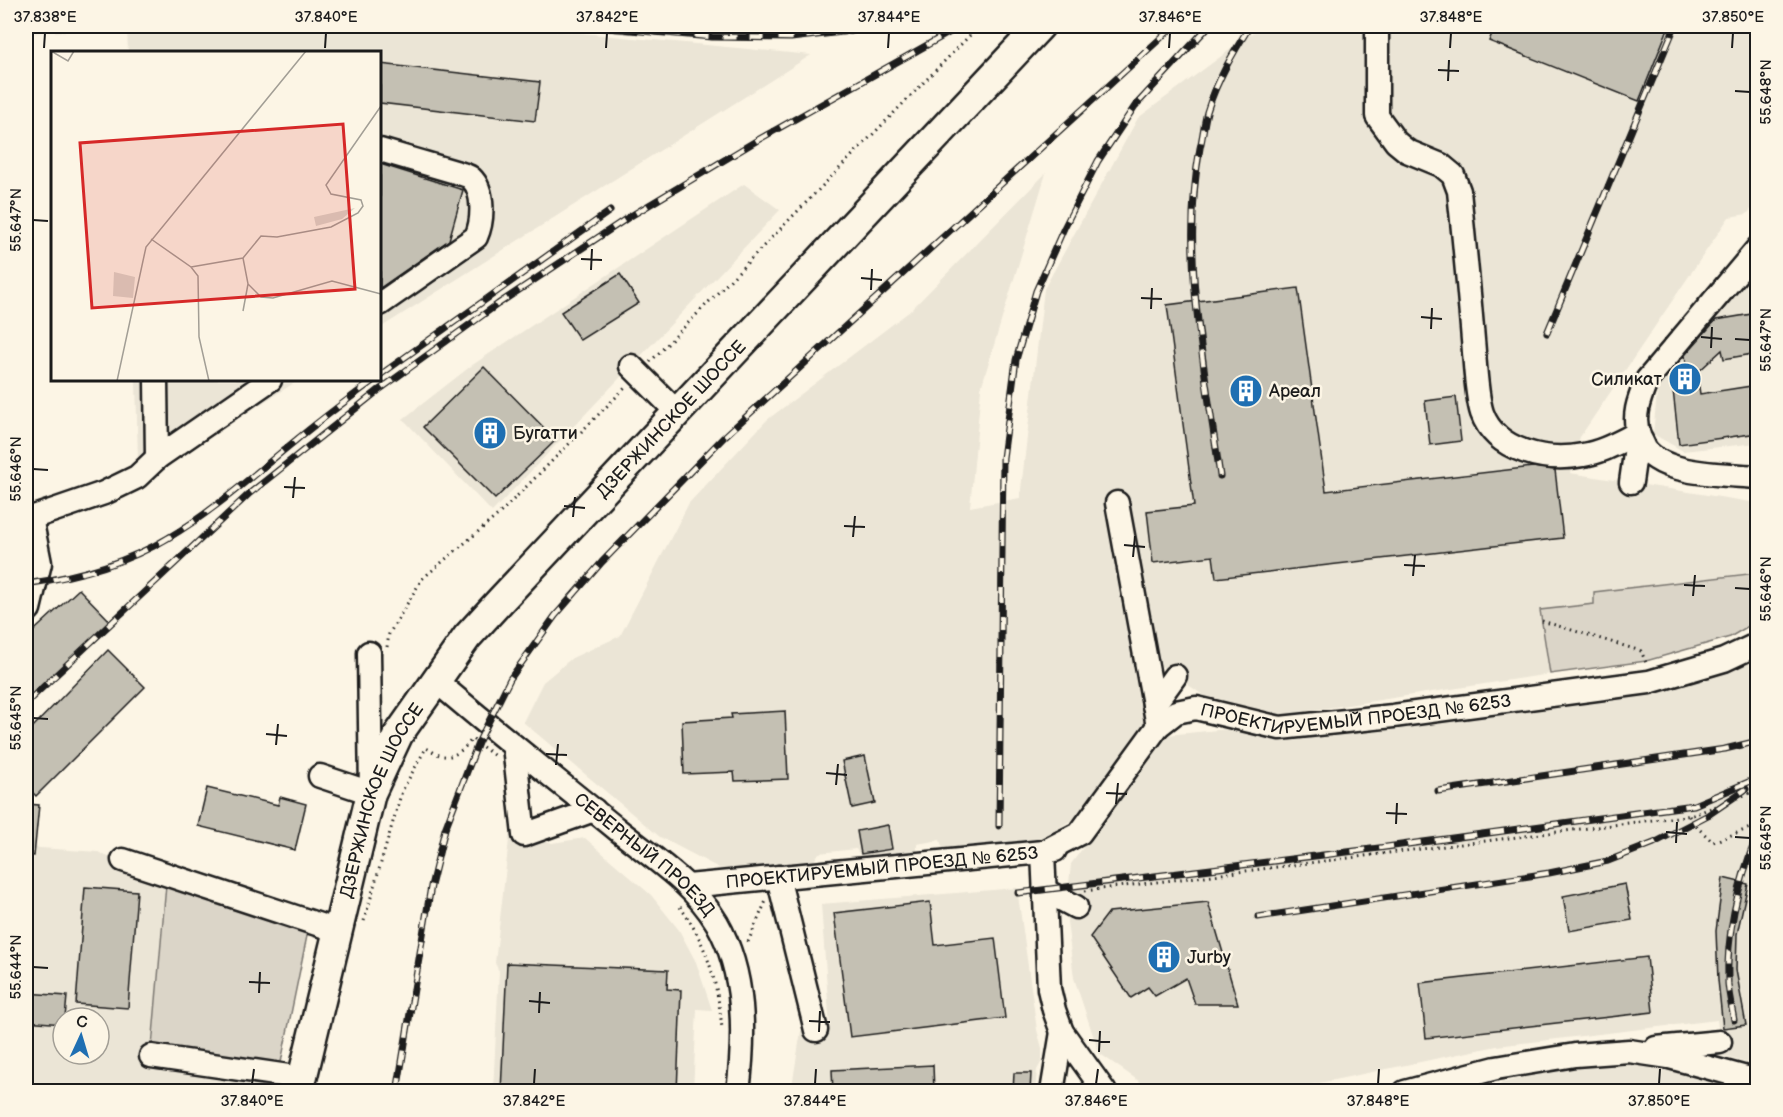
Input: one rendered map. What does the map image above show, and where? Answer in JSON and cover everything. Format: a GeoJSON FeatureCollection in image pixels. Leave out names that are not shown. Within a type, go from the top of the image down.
{"type":"FeatureCollection","features":[{"type":"Feature","properties":{"kind":"main road","name":"ДЗЕРЖИНСКОЕ ШОССЕ"},"geometry":{"type":"LineString","coordinates":[[300,1085],[350,930],[371,793],[398,735],[435,680],[467,637],[1040,26]]}},
{"type":"Feature","properties":{"kind":"street"},"geometry":{"type":"LineString","coordinates":[[1377,26],[1377,116],[1396,142],[1407,151],[1440,165],[1453,175],[1459,190],[1482,413],[1496,434],[1513,447],[1533,454],[1560,457],[1584,455],[1613,446],[1638,433]]}},
{"type":"Feature","properties":{"kind":"street"},"geometry":{"type":"LineString","coordinates":[[381,150],[472,178],[477,188],[482,212],[481,225],[476,237],[381,303]]}},
{"type":"Feature","properties":{"kind":"street"},"geometry":{"type":"LineString","coordinates":[[1758,248],[1647,380],[1635,416],[1638,433],[1646,450],[1664,464],[1681,469],[1758,477]]}},
{"type":"Feature","properties":{"kind":"street"},"geometry":{"type":"LineString","coordinates":[[631,366],[677,412]]}},
{"type":"Feature","properties":{"kind":"street"},"geometry":{"type":"LineString","coordinates":[[156,381],[157,458]]}},
{"type":"Feature","properties":{"kind":"street"},"geometry":{"type":"LineString","coordinates":[[26,612],[30,609],[40,563],[28,518],[104,493],[137,477],[157,458],[269,381]]}},
{"type":"Feature","properties":{"kind":"street"},"geometry":{"type":"LineString","coordinates":[[1631,482],[1638,433]]}},
{"type":"Feature","properties":{"kind":"street"},"geometry":{"type":"LineString","coordinates":[[1117,503],[1156,715]]}},
{"type":"Feature","properties":{"kind":"street","name":"ПРОЕКТИРУЕМЫЙ ПРОЕЗД № 6253"},"geometry":{"type":"LineString","coordinates":[[682,893],[779,880],[839,861],[930,852],[1043,852],[1080,833],[1156,715],[1197,708],[1280,728],[1393,716],[1652,681],[1724,660],[1758,644]]}},
{"type":"Feature","properties":{"kind":"street"},"geometry":{"type":"LineString","coordinates":[[320,776],[371,793],[369,653]]}},
{"type":"Feature","properties":{"kind":"street"},"geometry":{"type":"LineString","coordinates":[[1156,715],[1175,676]]}},
{"type":"Feature","properties":{"kind":"street","name":"СЕВЕРНЫЙ ПРОЕЗД"},"geometry":{"type":"LineString","coordinates":[[435,680],[594,810],[682,893],[717,922],[730,952],[739,987],[742,1059],[738,1092]]}},
{"type":"Feature","properties":{"kind":"street"},"geometry":{"type":"LineString","coordinates":[[514,746],[524,835],[594,810]]}},
{"type":"Feature","properties":{"kind":"street"},"geometry":{"type":"LineString","coordinates":[[1085,846],[1043,852],[1049,892],[1049,989],[1062,1032],[1105,1092]]}},
{"type":"Feature","properties":{"kind":"street"},"geometry":{"type":"LineString","coordinates":[[123,860],[350,930]]}},
{"type":"Feature","properties":{"kind":"street"},"geometry":{"type":"LineString","coordinates":[[779,880],[816,1030]]}},
{"type":"Feature","properties":{"kind":"street"},"geometry":{"type":"LineString","coordinates":[[1049,892],[1076,907]]}},
{"type":"Feature","properties":{"kind":"street"},"geometry":{"type":"LineString","coordinates":[[1052,1092],[1062,1032]]}},
{"type":"Feature","properties":{"kind":"street"},"geometry":{"type":"LineString","coordinates":[[1405,1092],[1496,1068],[1575,1054],[1629,1051],[1708,1036]]}},
{"type":"Feature","properties":{"kind":"street"},"geometry":{"type":"LineString","coordinates":[[1629,1051],[1669,1057],[1758,1081]]}},
{"type":"Feature","properties":{"kind":"street"},"geometry":{"type":"LineString","coordinates":[[151,1056],[300,1085]]}},
{"type":"Feature","properties":{"kind":"street"},"geometry":{"type":"LineString","coordinates":[[1085,1065],[1091,1092]]}},
{"type":"Feature","properties":{"kind":"path"},"geometry":{"type":"LineString","coordinates":[[1542,621],[1641,651],[1652,681]]}},
{"type":"Feature","properties":{"kind":"path"},"geometry":{"type":"LineString","coordinates":[[350,930],[402,792],[426,748],[444,756],[455,754],[472,739],[517,775]]}},
{"type":"Feature","properties":{"kind":"path"},"geometry":{"type":"LineString","coordinates":[[1049,892],[1689,816],[1724,805],[1758,790]]}},
{"type":"Feature","properties":{"kind":"path"},"geometry":{"type":"LineString","coordinates":[[1689,816],[1713,842],[1758,825]]}},
{"type":"Feature","properties":{"kind":"path"},"geometry":{"type":"LineString","coordinates":[[748,942],[763,904],[779,880]]}},
{"type":"Feature","properties":{"kind":"path"},"geometry":{"type":"LineString","coordinates":[[682,893],[714,975],[722,1030]]}},
{"type":"Feature","properties":{"kind":"shaded area"},"geometry":{"type":"Polygon","coordinates":[[[26,26],[509,26],[811,55],[381,327],[381,51],[128,51],[127,29],[26,33],[26,26]]]}},
{"type":"Feature","properties":{"kind":"shaded area"},"geometry":{"type":"Polygon","coordinates":[[[1262,26],[1757,26],[1757,203],[1747,214],[1729,217],[1580,437],[1570,473],[1757,503],[1757,573],[1594,592],[1595,604],[1540,610],[1550,674],[1276,716],[1213,702],[1155,662],[1146,719],[1083,813],[1041,839],[943,849],[940,840],[917,844],[917,851],[861,857],[856,849],[819,853],[814,861],[728,870],[719,868],[660,837],[523,722],[543,682],[572,658],[620,636],[689,503],[767,420],[910,311],[1046,173],[981,388],[970,507],[1020,498],[1044,289],[1138,118],[1262,26]]]}},
{"type":"Feature","properties":{"kind":"shaded area"},"geometry":{"type":"Polygon","coordinates":[[[744,184],[780,210],[492,512],[403,419],[471,366],[744,184]]]}},
{"type":"Feature","properties":{"kind":"shaded area"},"geometry":{"type":"Polygon","coordinates":[[[1757,260],[1757,443],[1683,451],[1653,434],[1658,383],[1757,260]]]}},
{"type":"Feature","properties":{"kind":"shaded area"},"geometry":{"type":"Polygon","coordinates":[[[136,381],[297,381],[157,469],[138,462],[136,381]]]}},
{"type":"Feature","properties":{"kind":"shaded area"},"geometry":{"type":"Polygon","coordinates":[[[1757,573],[1757,621],[1730,637],[1646,661],[1550,674],[1540,610],[1594,604],[1594,592],[1757,573]]]}},
{"type":"Feature","properties":{"kind":"shaded area"},"geometry":{"type":"Polygon","coordinates":[[[1757,654],[1757,1066],[1722,1056],[1717,1020],[1497,1046],[1281,1091],[1153,1091],[1099,1053],[1074,978],[1066,913],[1071,864],[1167,735],[1228,729],[1287,735],[1757,654]]]}},
{"type":"Feature","properties":{"kind":"shaded area"},"geometry":{"type":"Polygon","coordinates":[[[510,831],[552,843],[585,838],[651,895],[679,930],[696,962],[712,1010],[697,1009],[693,1091],[493,1092],[499,971],[495,963],[510,831]]]}},
{"type":"Feature","properties":{"kind":"shaded area"},"geometry":{"type":"Polygon","coordinates":[[[26,847],[98,852],[166,885],[150,1064],[254,1076],[263,1091],[26,1091],[26,847]]]}},
{"type":"Feature","properties":{"kind":"shaded area"},"geometry":{"type":"Polygon","coordinates":[[[166,885],[308,931],[280,1067],[152,1047],[166,885]]]}},
{"type":"Feature","properties":{"kind":"shaded area"},"geometry":{"type":"Polygon","coordinates":[[[1017,888],[1037,1030],[1042,1048],[1042,1061],[1037,1070],[1035,1091],[791,1092],[801,1031],[830,1029],[821,904],[1017,888]]]}},
{"type":"Feature","properties":{"kind":"shaded area"},"geometry":{"type":"Polygon","coordinates":[[[1626,1058],[1754,1091],[1467,1092],[1575,1064],[1626,1058]]]}},
{"type":"Feature","properties":{"kind":"building"},"geometry":{"type":"Polygon","coordinates":[[[1495,26],[1669,26],[1639,101],[1489,41],[1495,26]]]}},
{"type":"Feature","properties":{"kind":"building"},"geometry":{"type":"Polygon","coordinates":[[[381,64],[540,82],[535,121],[381,103],[381,64]]]}},
{"type":"Feature","properties":{"kind":"building"},"geometry":{"type":"Polygon","coordinates":[[[381,164],[463,190],[449,240],[381,287],[381,164]]]}},
{"type":"Feature","properties":{"kind":"building"},"geometry":{"type":"Polygon","coordinates":[[[620,274],[639,303],[580,340],[561,312],[620,274]]]}},
{"type":"Feature","properties":{"kind":"building"},"geometry":{"type":"Polygon","coordinates":[[[1298,288],[1326,491],[1533,467],[1555,470],[1563,538],[1216,578],[1213,556],[1153,563],[1147,511],[1194,506],[1167,305],[1298,288]]]}},
{"type":"Feature","properties":{"kind":"building","name":"Силикат"},"geometry":{"type":"Polygon","coordinates":[[[1758,313],[1758,353],[1724,359],[1722,350],[1697,373],[1700,394],[1758,385],[1758,433],[1679,444],[1671,372],[1687,370],[1685,355],[1716,320],[1758,313]]]}},
{"type":"Feature","properties":{"kind":"building","name":"Бугатти"},"geometry":{"type":"Polygon","coordinates":[[[484,367],[556,440],[495,499],[423,427],[484,367]]]}},
{"type":"Feature","properties":{"kind":"building"},"geometry":{"type":"Polygon","coordinates":[[[1456,397],[1461,441],[1430,445],[1425,401],[1456,397]]]}},
{"type":"Feature","properties":{"kind":"building"},"geometry":{"type":"Polygon","coordinates":[[[79,589],[111,622],[26,700],[26,638],[79,589]]]}},
{"type":"Feature","properties":{"kind":"building"},"geometry":{"type":"Polygon","coordinates":[[[108,650],[145,687],[36,796],[26,786],[26,734],[108,650]]]}},
{"type":"Feature","properties":{"kind":"building"},"geometry":{"type":"Polygon","coordinates":[[[785,711],[788,779],[735,781],[734,772],[684,774],[682,721],[732,718],[731,714],[785,711]]]}},
{"type":"Feature","properties":{"kind":"building"},"geometry":{"type":"Polygon","coordinates":[[[865,756],[875,803],[852,808],[842,761],[865,756]]]}},
{"type":"Feature","properties":{"kind":"building"},"geometry":{"type":"Polygon","coordinates":[[[207,788],[278,805],[280,797],[306,804],[295,850],[198,826],[207,788]]]}},
{"type":"Feature","properties":{"kind":"building"},"geometry":{"type":"Polygon","coordinates":[[[26,804],[39,805],[34,856],[26,855],[26,804]]]}},
{"type":"Feature","properties":{"kind":"building"},"geometry":{"type":"Polygon","coordinates":[[[888,825],[892,849],[861,854],[857,831],[888,825]]]}},
{"type":"Feature","properties":{"kind":"building"},"geometry":{"type":"Polygon","coordinates":[[[1723,878],[1748,884],[1737,934],[1736,970],[1746,1025],[1723,1028],[1716,931],[1723,878]]]}},
{"type":"Feature","properties":{"kind":"building"},"geometry":{"type":"Polygon","coordinates":[[[1625,884],[1632,920],[1569,931],[1563,896],[1625,884]]]}},
{"type":"Feature","properties":{"kind":"building"},"geometry":{"type":"Polygon","coordinates":[[[85,887],[137,891],[128,1008],[76,1004],[85,887]]]}},
{"type":"Feature","properties":{"kind":"building"},"geometry":{"type":"Polygon","coordinates":[[[930,902],[935,945],[995,938],[1005,1018],[850,1037],[834,913],[930,902]]]}},
{"type":"Feature","properties":{"kind":"building","name":"Jurby"},"geometry":{"type":"Polygon","coordinates":[[[1208,902],[1238,1004],[1195,1004],[1186,978],[1155,996],[1148,987],[1131,998],[1090,937],[1109,912],[1208,902]]]}},
{"type":"Feature","properties":{"kind":"building"},"geometry":{"type":"Polygon","coordinates":[[[1647,957],[1653,1012],[1426,1038],[1420,983],[1647,957]]]}},
{"type":"Feature","properties":{"kind":"building"},"geometry":{"type":"Polygon","coordinates":[[[507,963],[668,970],[667,989],[681,990],[677,1092],[501,1092],[507,963]]]}},
{"type":"Feature","properties":{"kind":"building"},"geometry":{"type":"Polygon","coordinates":[[[26,993],[67,996],[66,1006],[51,1006],[51,1023],[26,1021],[26,993]]]}},
{"type":"Feature","properties":{"kind":"building"},"geometry":{"type":"Polygon","coordinates":[[[933,1065],[934,1092],[833,1092],[832,1070],[933,1065]]]}},
{"type":"Feature","properties":{"kind":"building"},"geometry":{"type":"Polygon","coordinates":[[[1014,1073],[1031,1073],[1030,1092],[1013,1092],[1014,1073]]]}},
{"type":"Feature","properties":{"kind":"railway"},"geometry":{"type":"LineString","coordinates":[[583,26],[712,37],[791,38],[893,26]]}},
{"type":"Feature","properties":{"kind":"railway"},"geometry":{"type":"LineString","coordinates":[[26,703],[250,493],[379,390],[498,304],[629,217],[756,141],[961,26]]}},
{"type":"Feature","properties":{"kind":"railway"},"geometry":{"type":"LineString","coordinates":[[397,1092],[431,886],[445,829],[478,743],[510,679],[555,616],[602,562],[724,437],[1174,26]]}},
{"type":"Feature","properties":{"kind":"railway"},"geometry":{"type":"LineString","coordinates":[[999,826],[1003,458],[1016,360],[1036,291],[1064,228],[1098,161],[1135,106],[1209,26]]}},
{"type":"Feature","properties":{"kind":"railway"},"geometry":{"type":"LineString","coordinates":[[1220,476],[1197,312],[1193,230],[1195,189],[1207,112],[1226,67],[1250,26]]}},
{"type":"Feature","properties":{"kind":"railway"},"geometry":{"type":"LineString","coordinates":[[1547,333],[1675,26]]}},
{"type":"Feature","properties":{"kind":"railway"},"geometry":{"type":"LineString","coordinates":[[381,374],[610,211]]}},
{"type":"Feature","properties":{"kind":"railway"},"geometry":{"type":"LineString","coordinates":[[26,584],[63,578],[99,568],[135,555],[168,538],[217,504],[314,425],[373,381]]}},
{"type":"Feature","properties":{"kind":"railway"},"geometry":{"type":"LineString","coordinates":[[1438,791],[1725,749],[1758,741]]}},
{"type":"Feature","properties":{"kind":"railway"},"geometry":{"type":"LineString","coordinates":[[1018,893],[1379,848],[1694,805],[1758,778]]}},
{"type":"Feature","properties":{"kind":"railway"},"geometry":{"type":"LineString","coordinates":[[1258,917],[1549,873],[1608,861],[1654,843],[1708,815],[1746,789]]}},
{"type":"Feature","properties":{"kind":"railway"},"geometry":{"type":"LineString","coordinates":[[1734,1020],[1728,984],[1729,946],[1735,907],[1758,833]]}},
{"type":"Feature","properties":{"kind":"place","name":"Силикат"},"geometry":{"type":"Point","coordinates":[1685,379]}},
{"type":"Feature","properties":{"kind":"place","name":"Ареал"},"geometry":{"type":"Point","coordinates":[1246,391]}},
{"type":"Feature","properties":{"kind":"place","name":"Бугатти"},"geometry":{"type":"Point","coordinates":[490,433]}},
{"type":"Feature","properties":{"kind":"place","name":"Jurby"},"geometry":{"type":"Point","coordinates":[1164,957]}}]}
